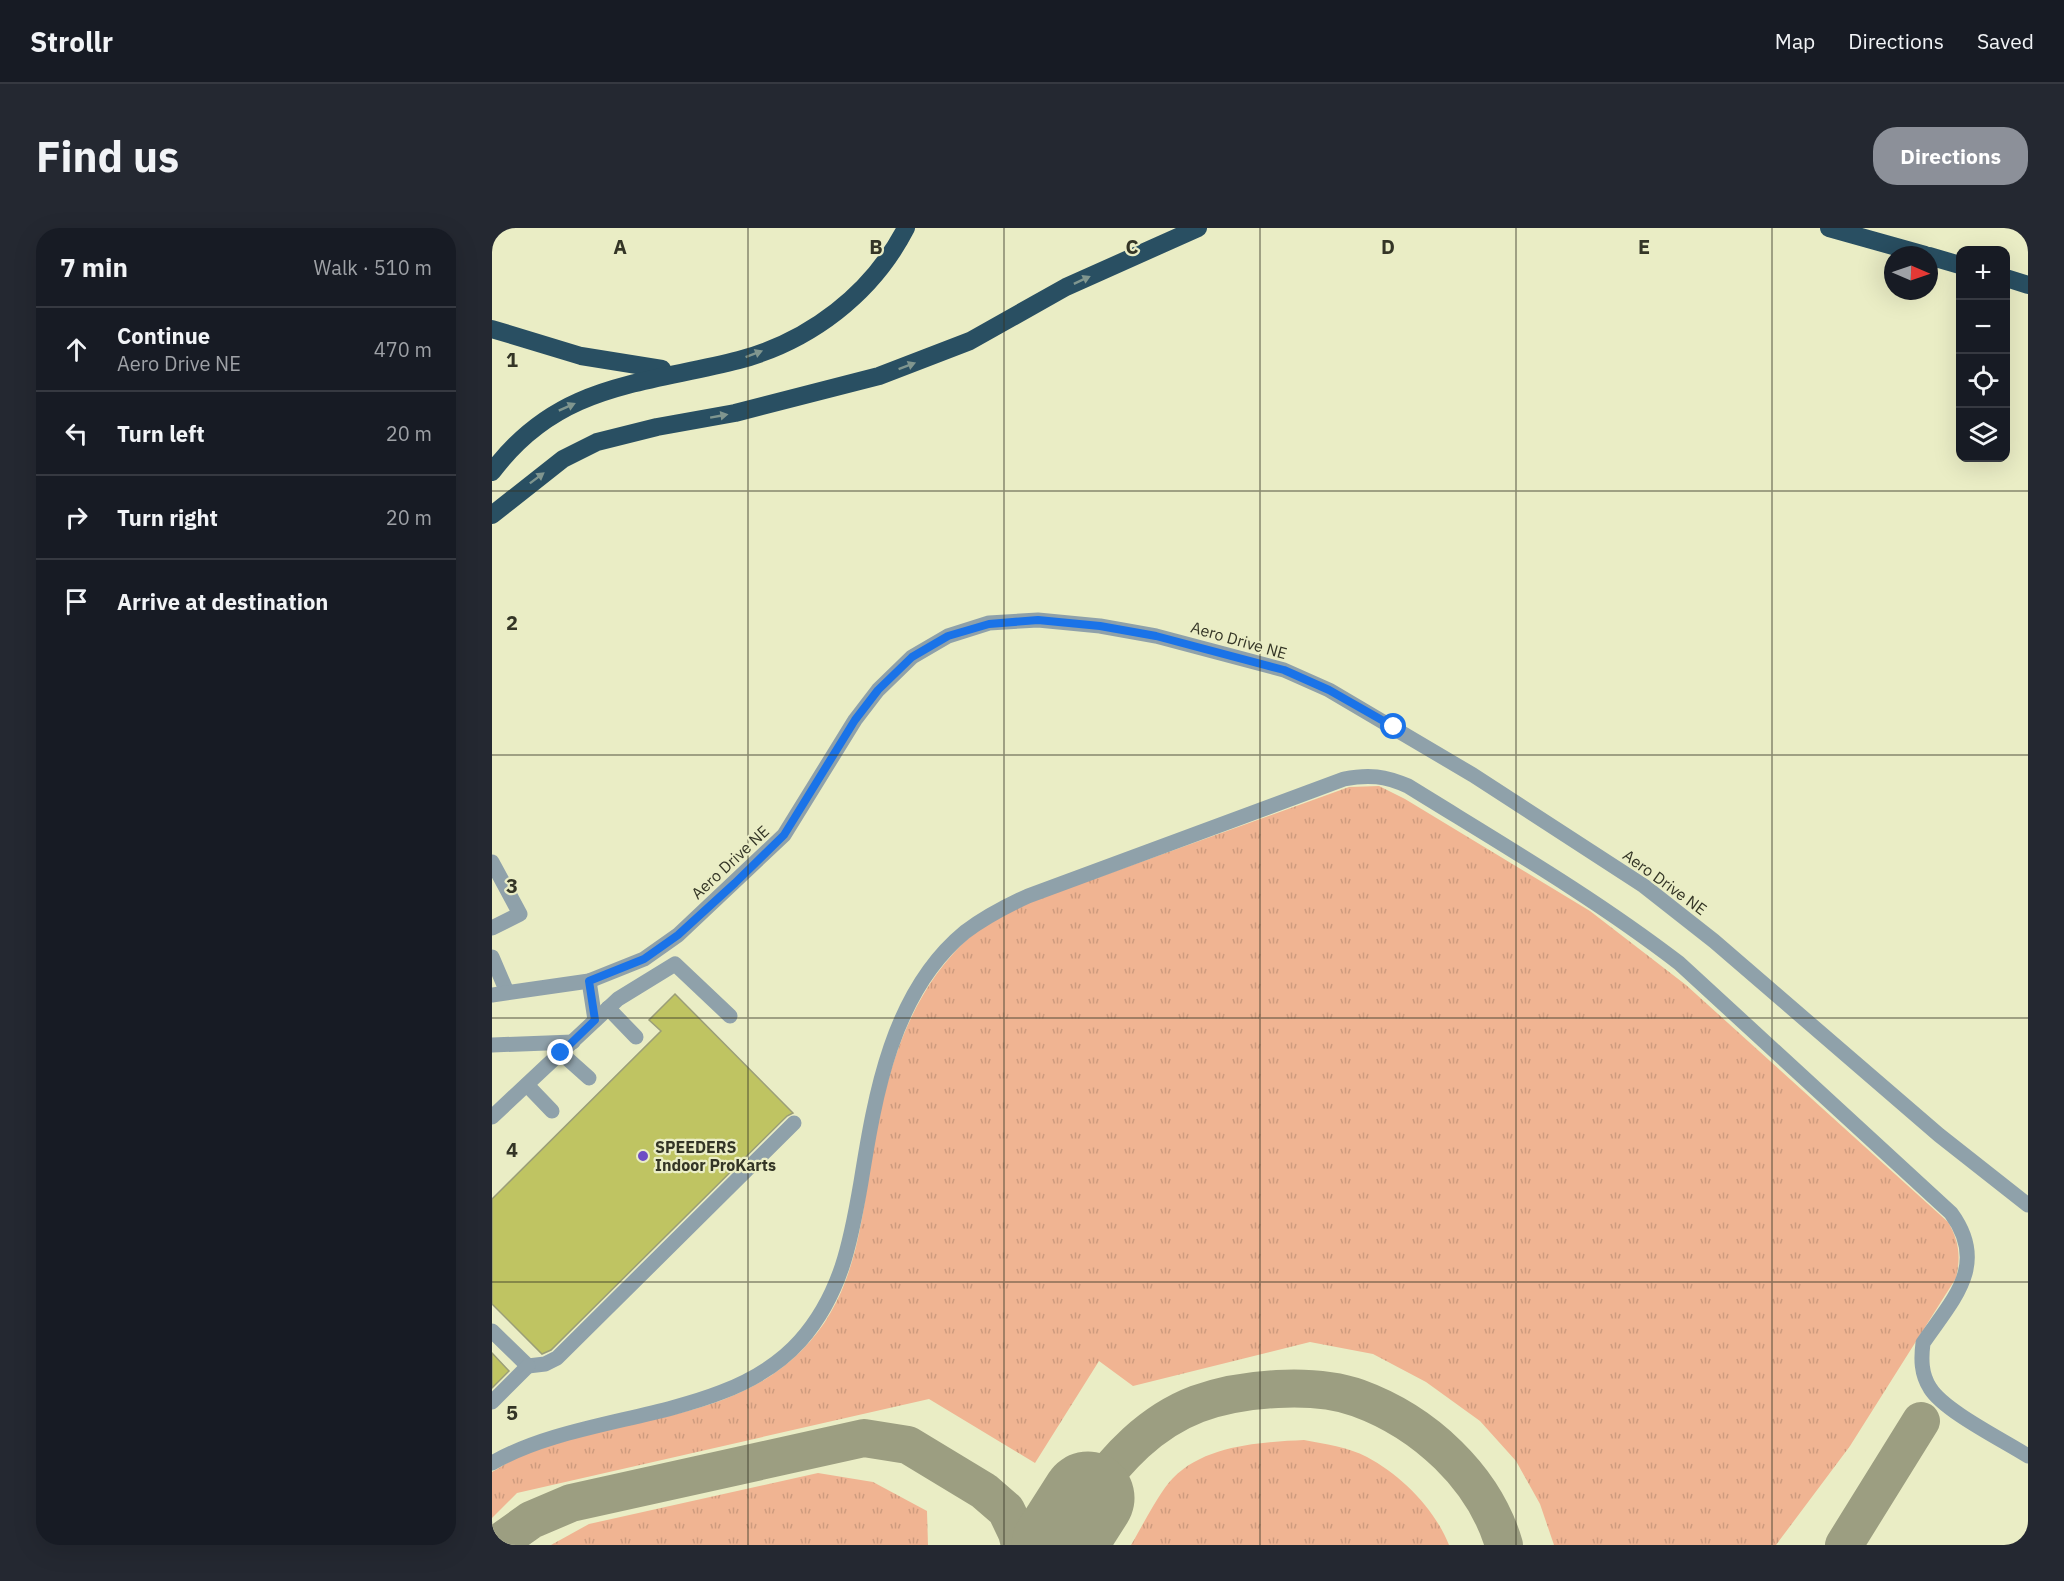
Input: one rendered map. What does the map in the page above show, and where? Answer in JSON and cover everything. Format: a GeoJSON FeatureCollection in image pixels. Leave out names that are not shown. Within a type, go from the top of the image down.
{"type":"FeatureCollection","features":[{"type":"Feature","properties":{"kind":"highway"},"geometry":{"type":"LineString","coordinates":[[492,472],[510,448],[556,411],[603,390],[741,359],[802,336],[825,321],[871,280],[906,228]]}},
{"type":"Feature","properties":{"kind":"highway"},"geometry":{"type":"LineString","coordinates":[[492,516],[563,459],[597,442],[657,427],[735,413],[879,376],[970,341],[1066,287],[1198,228]]}},
{"type":"Feature","properties":{"kind":"highway"},"geometry":{"type":"LineString","coordinates":[[1829,228],[1892,246]]}},
{"type":"Feature","properties":{"kind":"highway"},"geometry":{"type":"LineString","coordinates":[[1938,259],[1956,264]]}},
{"type":"Feature","properties":{"kind":"highway"},"geometry":{"type":"LineString","coordinates":[[2010,279],[2028,285]]}},
{"type":"Feature","properties":{"kind":"highway"},"geometry":{"type":"LineString","coordinates":[[492,329],[581,356],[613,363],[652,369],[698,369]]}},
{"type":"Feature","properties":{"kind":"street","name":"Aero Drive NE"},"geometry":{"type":"LineString","coordinates":[[500,994],[589,981],[644,959],[678,935],[784,835],[855,720],[878,690],[912,657],[948,636],[989,624],[1038,620],[1100,626],[1156,636],[1284,670],[1329,690],[1463,769],[1644,886],[1741,964],[1939,1135],[2028,1205]]}},
{"type":"Feature","properties":{"kind":"street"},"geometry":{"type":"LineString","coordinates":[[492,1464],[550,1438],[732,1389],[764,1370],[799,1342],[822,1313],[834,1289],[851,1243],[875,1099],[901,1020],[919,987],[940,958],[964,933],[995,911],[1028,896],[1344,779],[1364,775],[1387,776],[1408,786],[1583,893],[1632,927],[1679,963],[1951,1214],[1963,1230],[1969,1252],[1967,1274],[1923,1343],[1921,1356],[1923,1374],[1941,1402],[2028,1456]]}},
{"type":"Feature","properties":{"kind":"street"},"geometry":{"type":"LineString","coordinates":[[492,862],[520,914],[492,927]]}},
{"type":"Feature","properties":{"kind":"street"},"geometry":{"type":"LineString","coordinates":[[660,948],[730,1017]]}},
{"type":"Feature","properties":{"kind":"street"},"geometry":{"type":"LineString","coordinates":[[492,957],[500,994]]}},
{"type":"Feature","properties":{"kind":"street"},"geometry":{"type":"LineString","coordinates":[[492,1117],[618,999],[675,964]]}},
{"type":"Feature","properties":{"kind":"street"},"geometry":{"type":"LineString","coordinates":[[589,981],[595,1020]]}},
{"type":"Feature","properties":{"kind":"street"},"geometry":{"type":"LineString","coordinates":[[608,1008],[636,1037]]}},
{"type":"Feature","properties":{"kind":"street"},"geometry":{"type":"LineString","coordinates":[[492,1045],[573,1042]]}},
{"type":"Feature","properties":{"kind":"street"},"geometry":{"type":"LineString","coordinates":[[561,1053],[589,1078]]}},
{"type":"Feature","properties":{"kind":"street"},"geometry":{"type":"LineString","coordinates":[[527,1085],[552,1111]]}},
{"type":"Feature","properties":{"kind":"street"},"geometry":{"type":"LineString","coordinates":[[492,1402],[528,1366],[545,1364],[557,1358],[794,1123]]}},
{"type":"Feature","properties":{"kind":"street"},"geometry":{"type":"LineString","coordinates":[[492,1331],[528,1366]]}},
{"type":"Feature","properties":{"kind":"green space"},"geometry":{"type":"Polygon","coordinates":[[[1379,786],[1405,799],[1590,911],[1686,985],[1948,1222],[1952,1229],[1958,1249],[1956,1278],[1850,1446],[1776,1545],[1554,1545],[1540,1504],[1516,1461],[1480,1421],[1426,1382],[1373,1354],[1310,1342],[1133,1386],[1099,1361],[1035,1463],[929,1399],[517,1493],[492,1518],[492,1472],[517,1457],[566,1439],[673,1415],[741,1392],[772,1375],[801,1351],[818,1332],[842,1290],[850,1268],[861,1221],[881,1108],[900,1045],[929,986],[948,960],[971,936],[995,919],[1038,899],[1349,787],[1379,786]]]}},
{"type":"Feature","properties":{"kind":"green space"},"geometry":{"type":"Polygon","coordinates":[[[1304,1440],[1352,1451],[1380,1464],[1416,1494],[1435,1519],[1449,1545],[1131,1545],[1162,1492],[1186,1467],[1201,1458],[1234,1447],[1304,1440]]]}},
{"type":"Feature","properties":{"kind":"green space"},"geometry":{"type":"Polygon","coordinates":[[[818,1473],[873,1482],[927,1511],[928,1545],[551,1545],[589,1524],[818,1473]]]}},
{"type":"Feature","properties":{"kind":"building","name":"SPEEDERS Indoor ProKarts"},"geometry":{"type":"Polygon","coordinates":[[[675,994],[793,1113],[787,1116],[551,1350],[542,1354],[492,1304],[492,1199],[661,1031],[649,1020],[675,994]]]}},
{"type":"Feature","properties":{"kind":"building"},"geometry":{"type":"Polygon","coordinates":[[[492,1353],[509,1371],[492,1388],[492,1353]]]}},
{"type":"Feature","properties":{"kind":"taxiway"},"geometry":{"type":"LineString","coordinates":[[1088,1498],[1123,1455],[1136,1443],[1164,1421],[1197,1404],[1215,1398],[1255,1391],[1320,1390],[1358,1398],[1382,1408],[1428,1437],[1448,1455],[1482,1497],[1495,1520],[1504,1545]]}},
{"type":"Feature","properties":{"kind":"taxiway"},"geometry":{"type":"LineString","coordinates":[[1844,1545],[1921,1421]]}},
{"type":"Feature","properties":{"kind":"taxiway"},"geometry":{"type":"LineString","coordinates":[[496,1545],[531,1520],[571,1503],[864,1438],[908,1445],[984,1491],[1006,1510],[1020,1545]]}},
{"type":"Feature","properties":{"kind":"runway"},"geometry":{"type":"LineString","coordinates":[[1058,1545],[1088,1498]]}},
{"type":"Feature","properties":{"kind":"place","name":"SPEEDERS Indoor ProKarts"},"geometry":{"type":"Point","coordinates":[643,1156]}},
{"type":"Feature","properties":{"kind":"route"},"geometry":{"type":"LineString","coordinates":[[561,1053],[595,1020],[589,981],[617,972],[644,959],[678,935],[735,883],[784,835],[855,720],[878,690],[912,657],[948,636],[989,624],[1038,620],[1100,626],[1156,636],[1284,670],[1329,690],[1394,727]]}}]}
